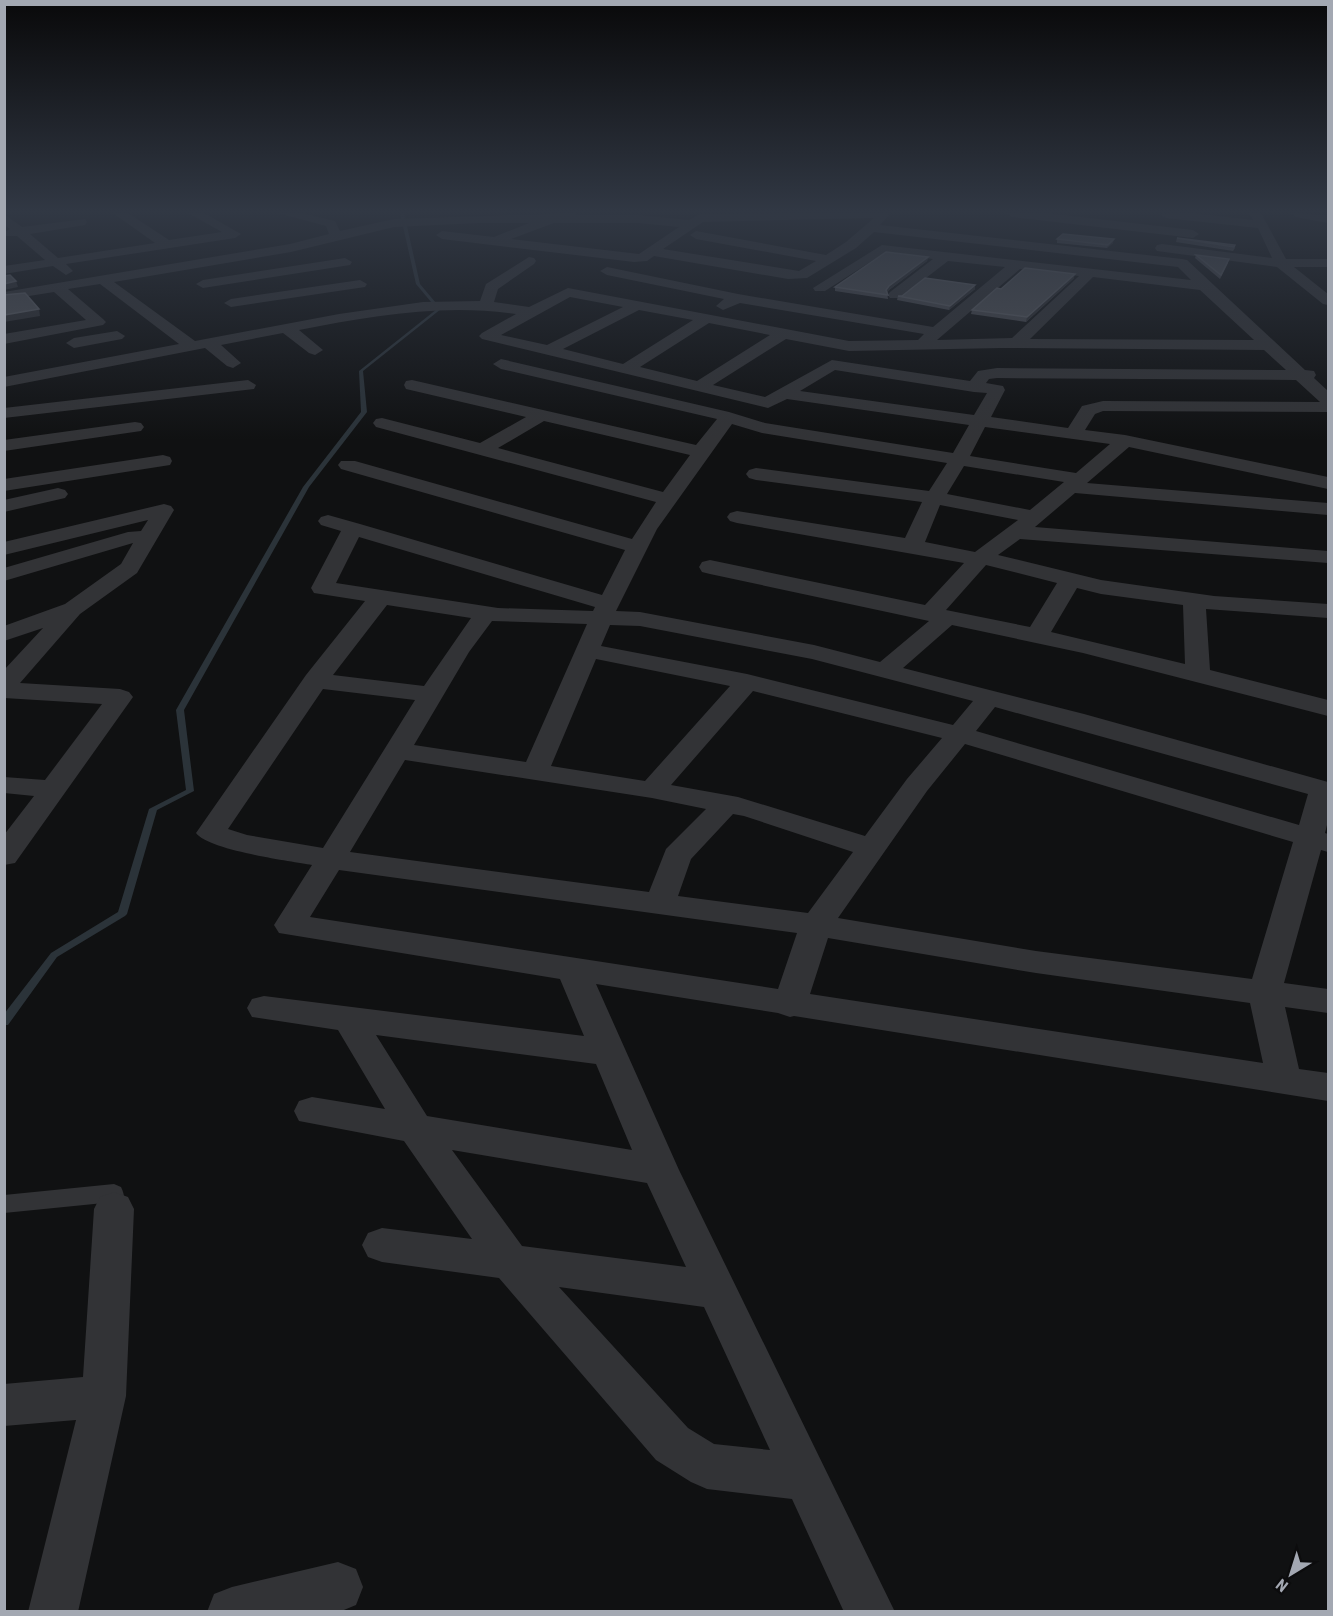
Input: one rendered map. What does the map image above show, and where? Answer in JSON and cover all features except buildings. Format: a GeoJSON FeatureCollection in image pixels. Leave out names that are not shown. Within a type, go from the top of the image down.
{"type":"FeatureCollection","features":[{"type":"Feature","properties":{"kind":"street"},"geometry":{"type":"LineString","coordinates":[[4,296],[49,288]]}},
{"type":"Feature","properties":{"kind":"street"},"geometry":{"type":"LineString","coordinates":[[7,336],[98,322],[59,288]]}},
{"type":"Feature","properties":{"kind":"street"},"geometry":{"type":"LineString","coordinates":[[116,288],[200,345],[233,363]]}},
{"type":"Feature","properties":{"kind":"street"},"geometry":{"type":"LineString","coordinates":[[209,288],[248,315]]}},
{"type":"Feature","properties":{"kind":"street"},"geometry":{"type":"LineString","coordinates":[[231,303],[330,288]]}},
{"type":"Feature","properties":{"kind":"street"},"geometry":{"type":"LineString","coordinates":[[486,305],[491,288]]}},
{"type":"Feature","properties":{"kind":"street"},"geometry":{"type":"LineString","coordinates":[[695,288],[934,332]]}},
{"type":"Feature","properties":{"kind":"street"},"geometry":{"type":"LineString","coordinates":[[895,295],[903,288]]}},
{"type":"Feature","properties":{"kind":"street"},"geometry":{"type":"LineString","coordinates":[[921,345],[985,288]]}},
{"type":"Feature","properties":{"kind":"street"},"geometry":{"type":"LineString","coordinates":[[1009,343],[1072,288]]}},
{"type":"Feature","properties":{"kind":"street"},"geometry":{"type":"LineString","coordinates":[[1207,288],[1329,400]]}},
{"type":"Feature","properties":{"kind":"street"},"geometry":{"type":"LineString","coordinates":[[1313,288],[1329,301]]}},
{"type":"Feature","properties":{"kind":"street"},"geometry":{"type":"LineString","coordinates":[[852,346],[832,365],[768,403],[488,336],[568,292],[852,346],[1009,343],[1266,345]]}},
{"type":"Feature","properties":{"kind":"street"},"geometry":{"type":"LineString","coordinates":[[626,369],[738,298]]}},
{"type":"Feature","properties":{"kind":"street"},"geometry":{"type":"LineString","coordinates":[[4,382],[286,328],[423,306],[486,305],[531,312]]}},
{"type":"Feature","properties":{"kind":"street"},"geometry":{"type":"LineString","coordinates":[[550,350],[637,305]]}},
{"type":"Feature","properties":{"kind":"street"},"geometry":{"type":"LineString","coordinates":[[286,328],[315,350]]}},
{"type":"Feature","properties":{"kind":"street"},"geometry":{"type":"LineString","coordinates":[[700,386],[783,334]]}},
{"type":"Feature","properties":{"kind":"street"},"geometry":{"type":"LineString","coordinates":[[61,346],[117,336]]}},
{"type":"Feature","properties":{"kind":"street"},"geometry":{"type":"LineString","coordinates":[[1009,343],[1025,373]]}},
{"type":"Feature","properties":{"kind":"street"},"geometry":{"type":"LineString","coordinates":[[119,359],[152,394]]}},
{"type":"Feature","properties":{"kind":"street"},"geometry":{"type":"LineString","coordinates":[[501,364],[729,417],[762,428],[960,458],[1076,483],[1329,509]]}},
{"type":"Feature","properties":{"kind":"street"},"geometry":{"type":"LineString","coordinates":[[832,365],[997,390],[960,458],[927,510],[913,546]]}},
{"type":"Feature","properties":{"kind":"street"},"geometry":{"type":"LineString","coordinates":[[974,387],[987,374],[1329,375]]}},
{"type":"Feature","properties":{"kind":"street"},"geometry":{"type":"LineString","coordinates":[[4,412],[248,385]]}},
{"type":"Feature","properties":{"kind":"street"},"geometry":{"type":"LineString","coordinates":[[412,385],[701,452]]}},
{"type":"Feature","properties":{"kind":"street"},"geometry":{"type":"LineString","coordinates":[[786,394],[1073,434],[1133,436],[1329,483]]}},
{"type":"Feature","properties":{"kind":"street"},"geometry":{"type":"LineString","coordinates":[[1073,434],[1088,410],[1103,406],[1329,407]]}},
{"type":"Feature","properties":{"kind":"street"},"geometry":{"type":"LineString","coordinates":[[482,450],[542,415]]}},
{"type":"Feature","properties":{"kind":"street"},"geometry":{"type":"LineString","coordinates":[[535,772],[604,611],[638,547],[701,452],[729,417]]}},
{"type":"Feature","properties":{"kind":"street"},"geometry":{"type":"LineString","coordinates":[[382,423],[668,500]]}},
{"type":"Feature","properties":{"kind":"street"},"geometry":{"type":"LineString","coordinates":[[4,446],[135,427]]}},
{"type":"Feature","properties":{"kind":"street"},"geometry":{"type":"LineString","coordinates":[[884,671],[939,616],[980,558],[1133,436]]}},
{"type":"Feature","properties":{"kind":"street"},"geometry":{"type":"LineString","coordinates":[[4,485],[163,461]]}},
{"type":"Feature","properties":{"kind":"street"},"geometry":{"type":"LineString","coordinates":[[348,465],[638,547]]}},
{"type":"Feature","properties":{"kind":"street"},"geometry":{"type":"LineString","coordinates":[[756,474],[934,498],[1034,517]]}},
{"type":"Feature","properties":{"kind":"street"},"geometry":{"type":"LineString","coordinates":[[4,506],[128,479]]}},
{"type":"Feature","properties":{"kind":"street"},"geometry":{"type":"LineString","coordinates":[[4,549],[165,510],[149,532],[129,568],[73,609],[4,688]]}},
{"type":"Feature","properties":{"kind":"street"},"geometry":{"type":"LineString","coordinates":[[737,517],[980,558],[1101,587],[1194,600],[1324,611],[1329,637]]}},
{"type":"Feature","properties":{"kind":"street"},"geometry":{"type":"LineString","coordinates":[[328,521],[604,611],[814,652],[1326,790],[1319,840],[1265,992],[1284,1080]]}},
{"type":"Feature","properties":{"kind":"street"},"geometry":{"type":"LineString","coordinates":[[353,528],[322,588],[486,613],[604,611]]}},
{"type":"Feature","properties":{"kind":"street"},"geometry":{"type":"LineString","coordinates":[[4,575],[149,532]]}},
{"type":"Feature","properties":{"kind":"street"},"geometry":{"type":"LineString","coordinates":[[1015,532],[1329,557]]}},
{"type":"Feature","properties":{"kind":"street"},"geometry":{"type":"LineString","coordinates":[[710,567],[1038,636],[1329,708]]}},
{"type":"Feature","properties":{"kind":"street"},"geometry":{"type":"LineString","coordinates":[[1038,636],[1070,579]]}},
{"type":"Feature","properties":{"kind":"street"},"geometry":{"type":"LineString","coordinates":[[380,598],[315,680],[237,790],[211,833],[243,843],[331,859],[816,925],[1036,962],[1329,1001]]}},
{"type":"Feature","properties":{"kind":"street"},"geometry":{"type":"LineString","coordinates":[[1194,600],[1198,675]]}},
{"type":"Feature","properties":{"kind":"street"},"geometry":{"type":"LineString","coordinates":[[4,634],[73,609]]}},
{"type":"Feature","properties":{"kind":"street"},"geometry":{"type":"LineString","coordinates":[[486,613],[458,651],[290,925],[790,1005],[1329,1087]]}},
{"type":"Feature","properties":{"kind":"street"},"geometry":{"type":"LineString","coordinates":[[587,650],[747,682],[958,734],[1319,840]]}},
{"type":"Feature","properties":{"kind":"street"},"geometry":{"type":"LineString","coordinates":[[829,702],[859,664]]}},
{"type":"Feature","properties":{"kind":"street"},"geometry":{"type":"LineString","coordinates":[[315,680],[432,695]]}},
{"type":"Feature","properties":{"kind":"street"},"geometry":{"type":"LineString","coordinates":[[652,790],[747,682]]}},
{"type":"Feature","properties":{"kind":"street"},"geometry":{"type":"LineString","coordinates":[[4,688],[120,698],[4,856]]}},
{"type":"Feature","properties":{"kind":"street"},"geometry":{"type":"LineString","coordinates":[[790,1005],[816,925],[917,785],[989,698]]}},
{"type":"Feature","properties":{"kind":"street"},"geometry":{"type":"LineString","coordinates":[[397,751],[728,803],[871,848]]}},
{"type":"Feature","properties":{"kind":"street"},"geometry":{"type":"LineString","coordinates":[[4,784],[53,789]]}},
{"type":"Feature","properties":{"kind":"street"},"geometry":{"type":"LineString","coordinates":[[660,903],[677,856],[728,803]]}},
{"type":"Feature","properties":{"kind":"street"},"geometry":{"type":"LineString","coordinates":[[573,970],[660,1170],[870,1611]]}},
{"type":"Feature","properties":{"kind":"street"},"geometry":{"type":"LineString","coordinates":[[264,1008],[608,1052]]}},
{"type":"Feature","properties":{"kind":"street"},"geometry":{"type":"LineString","coordinates":[[348,1018],[416,1129],[511,1263],[672,1444],[707,1466],[807,1478]]}},
{"type":"Feature","properties":{"kind":"street"},"geometry":{"type":"LineString","coordinates":[[312,1111],[660,1170]]}},
{"type":"Feature","properties":{"kind":"street"},"geometry":{"type":"LineString","coordinates":[[53,1611],[104,1396],[114,1209]]}},
{"type":"Feature","properties":{"kind":"street"},"geometry":{"type":"LineString","coordinates":[[382,1245],[717,1290]]}},
{"type":"Feature","properties":{"kind":"street"},"geometry":{"type":"LineString","coordinates":[[4,1405],[104,1396]]}},
{"type":"Feature","properties":{"kind":"street"},"geometry":{"type":"LineString","coordinates":[[232,1611],[338,1587]]}},
{"type":"Feature","properties":{"kind":"lane"},"geometry":{"type":"LineString","coordinates":[[4,1204],[114,1193],[114,1209]]}},
{"type":"Feature","properties":{"kind":"waterway"},"geometry":{"type":"LineString","coordinates":[[4,1022],[54,955],[122,914],[153,809],[190,791],[180,710],[306,487],[364,412],[361,371],[439,309],[422,288]]}}]}
